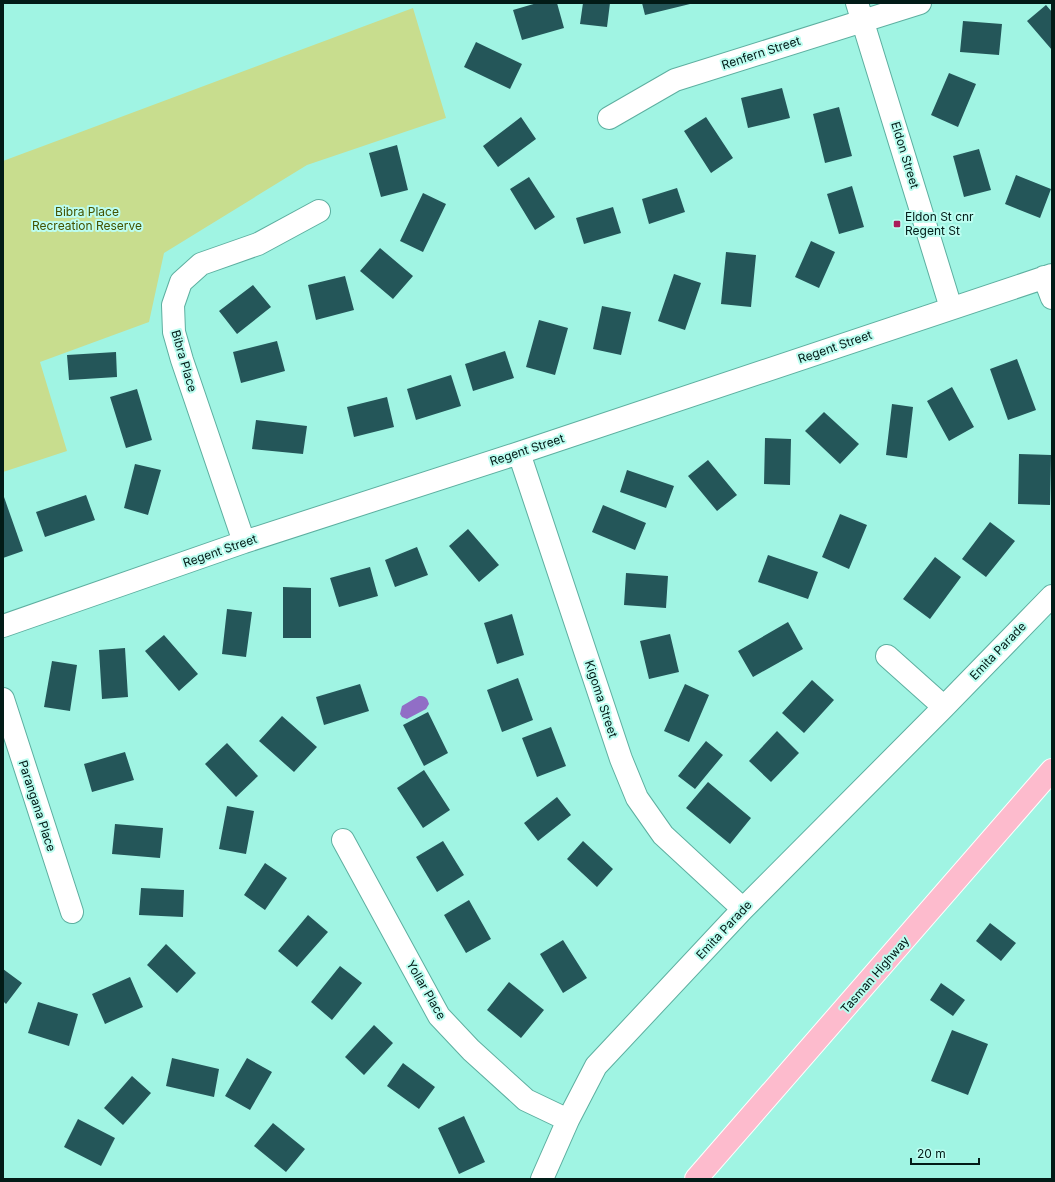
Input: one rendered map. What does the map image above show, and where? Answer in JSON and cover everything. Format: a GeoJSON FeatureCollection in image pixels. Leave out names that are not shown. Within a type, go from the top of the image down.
{"type":"FeatureCollection","features":[{"type":"Feature","properties":{"kind":"highway","name":"Tasman Highway"},"geometry":{"type":"LineString","coordinates":[[696,1179],[1052,770]]}},
{"type":"Feature","properties":{"kind":"street","name":"Renfern Street"},"geometry":{"type":"LineString","coordinates":[[609,118],[675,80],[860,12],[920,3]]}},
{"type":"Feature","properties":{"kind":"street","name":"Eldon Street"},"geometry":{"type":"LineString","coordinates":[[860,12],[951,308]]}},
{"type":"Feature","properties":{"kind":"street","name":"Bibra Place"},"geometry":{"type":"LineString","coordinates":[[244,542],[182,360],[174,332],[173,306],[181,282],[201,264],[258,244],[319,211]]}},
{"type":"Feature","properties":{"kind":"street","name":"Regent Street"},"geometry":{"type":"LineString","coordinates":[[3,626],[244,542],[519,454],[1048,276]]}},
{"type":"Feature","properties":{"kind":"street"},"geometry":{"type":"LineString","coordinates":[[1048,276],[1052,298]]}},
{"type":"Feature","properties":{"kind":"street","name":"Kigoma Street"},"geometry":{"type":"LineString","coordinates":[[519,454],[621,759],[637,798],[663,835],[742,909]]}},
{"type":"Feature","properties":{"kind":"street","name":"Emita Parade"},"geometry":{"type":"LineString","coordinates":[[542,1179],[568,1120],[596,1066],[742,909],[944,707],[1052,596]]}},
{"type":"Feature","properties":{"kind":"street"},"geometry":{"type":"LineString","coordinates":[[887,656],[944,707]]}},
{"type":"Feature","properties":{"kind":"street","name":"Parangana Place"},"geometry":{"type":"LineString","coordinates":[[3,699],[72,912]]}},
{"type":"Feature","properties":{"kind":"street","name":"Yollar Place"},"geometry":{"type":"LineString","coordinates":[[343,840],[439,1016],[471,1050],[526,1100],[568,1120]]}},
{"type":"Feature","properties":{"kind":"green space","name":"Bibra Place Recreation Reserve"},"geometry":{"type":"Polygon","coordinates":[[[413,8],[446,118],[307,165],[164,253],[149,322],[40,362],[67,451],[3,472],[3,161],[413,8]]]}},
{"type":"Feature","properties":{"kind":"shaded area"},"geometry":{"type":"Polygon","coordinates":[[[419,696],[427,698],[429,704],[426,709],[407,719],[402,717],[400,714],[402,706],[419,696]]]}},
{"type":"Feature","properties":{"kind":"building"},"geometry":{"type":"Polygon","coordinates":[[[537,3],[557,3],[564,28],[522,40],[513,10],[537,3]]]}},
{"type":"Feature","properties":{"kind":"building"},"geometry":{"type":"Polygon","coordinates":[[[583,3],[610,3],[607,27],[580,24],[583,3]]]}},
{"type":"Feature","properties":{"kind":"building"},"geometry":{"type":"Polygon","coordinates":[[[642,3],[690,3],[690,4],[645,15],[642,3]]]}},
{"type":"Feature","properties":{"kind":"building"},"geometry":{"type":"Polygon","coordinates":[[[1046,5],[1052,12],[1052,50],[1027,21],[1046,5]]]}},
{"type":"Feature","properties":{"kind":"building"},"geometry":{"type":"Polygon","coordinates":[[[963,21],[1002,24],[999,55],[960,52],[963,21]]]}},
{"type":"Feature","properties":{"kind":"building"},"geometry":{"type":"Polygon","coordinates":[[[476,42],[522,64],[510,89],[464,67],[476,42]]]}},
{"type":"Feature","properties":{"kind":"building"},"geometry":{"type":"Polygon","coordinates":[[[949,73],[976,84],[958,127],[931,115],[949,73]]]}},
{"type":"Feature","properties":{"kind":"building"},"geometry":{"type":"Polygon","coordinates":[[[782,88],[790,118],[748,128],[741,98],[782,88]]]}},
{"type":"Feature","properties":{"kind":"building"},"geometry":{"type":"Polygon","coordinates":[[[839,107],[852,156],[825,163],[813,114],[839,107]]]}},
{"type":"Feature","properties":{"kind":"building"},"geometry":{"type":"Polygon","coordinates":[[[521,117],[536,139],[498,167],[483,146],[521,117]]]}},
{"type":"Feature","properties":{"kind":"building"},"geometry":{"type":"Polygon","coordinates":[[[706,117],[733,158],[711,173],[684,131],[706,117]]]}},
{"type":"Feature","properties":{"kind":"building"},"geometry":{"type":"Polygon","coordinates":[[[397,145],[408,190],[381,197],[369,153],[397,145]]]}},
{"type":"Feature","properties":{"kind":"building"},"geometry":{"type":"Polygon","coordinates":[[[979,149],[991,190],[964,197],[953,156],[979,149]]]}},
{"type":"Feature","properties":{"kind":"building"},"geometry":{"type":"Polygon","coordinates":[[[1016,175],[1051,189],[1040,218],[1005,204],[1016,175]]]}},
{"type":"Feature","properties":{"kind":"building"},"geometry":{"type":"Polygon","coordinates":[[[529,177],[555,217],[535,230],[510,189],[529,177]]]}},
{"type":"Feature","properties":{"kind":"building"},"geometry":{"type":"Polygon","coordinates":[[[852,186],[864,227],[839,234],[827,194],[852,186]]]}},
{"type":"Feature","properties":{"kind":"building"},"geometry":{"type":"Polygon","coordinates":[[[677,188],[685,212],[649,224],[642,199],[677,188]]]}},
{"type":"Feature","properties":{"kind":"building"},"geometry":{"type":"Polygon","coordinates":[[[423,193],[446,204],[423,252],[400,241],[423,193]]]}},
{"type":"Feature","properties":{"kind":"building"},"geometry":{"type":"Polygon","coordinates":[[[613,207],[621,233],[584,244],[576,218],[613,207]]]}},
{"type":"Feature","properties":{"kind":"building"},"geometry":{"type":"Polygon","coordinates":[[[811,241],[835,252],[819,288],[795,277],[811,241]]]}},
{"type":"Feature","properties":{"kind":"building"},"geometry":{"type":"Polygon","coordinates":[[[380,248],[413,276],[393,299],[360,271],[380,248]]]}},
{"type":"Feature","properties":{"kind":"building"},"geometry":{"type":"Polygon","coordinates":[[[726,252],[756,255],[751,307],[721,304],[726,252]]]}},
{"type":"Feature","properties":{"kind":"building"},"geometry":{"type":"Polygon","coordinates":[[[674,274],[701,283],[685,330],[658,321],[674,274]]]}},
{"type":"Feature","properties":{"kind":"building"},"geometry":{"type":"Polygon","coordinates":[[[345,276],[354,310],[316,320],[308,285],[345,276]]]}},
{"type":"Feature","properties":{"kind":"building"},"geometry":{"type":"Polygon","coordinates":[[[253,285],[271,307],[237,334],[219,311],[253,285]]]}},
{"type":"Feature","properties":{"kind":"building"},"geometry":{"type":"Polygon","coordinates":[[[602,306],[631,312],[621,355],[593,349],[602,306]]]}},
{"type":"Feature","properties":{"kind":"building"},"geometry":{"type":"Polygon","coordinates":[[[539,320],[568,328],[555,375],[526,367],[539,320]]]}},
{"type":"Feature","properties":{"kind":"building"},"geometry":{"type":"Polygon","coordinates":[[[277,341],[285,371],[241,383],[233,352],[277,341]]]}},
{"type":"Feature","properties":{"kind":"building"},"geometry":{"type":"Polygon","coordinates":[[[505,351],[514,378],[473,391],[465,364],[505,351]]]}},
{"type":"Feature","properties":{"kind":"building"},"geometry":{"type":"Polygon","coordinates":[[[116,352],[117,377],[69,380],[67,355],[116,352]]]}},
{"type":"Feature","properties":{"kind":"building"},"geometry":{"type":"Polygon","coordinates":[[[1017,359],[1036,410],[1008,420],[990,369],[1017,359]]]}},
{"type":"Feature","properties":{"kind":"building"},"geometry":{"type":"Polygon","coordinates":[[[451,375],[461,406],[416,420],[407,389],[451,375]]]}},
{"type":"Feature","properties":{"kind":"building"},"geometry":{"type":"Polygon","coordinates":[[[952,387],[974,427],[949,441],[927,401],[952,387]]]}},
{"type":"Feature","properties":{"kind":"building"},"geometry":{"type":"Polygon","coordinates":[[[137,389],[152,440],[126,448],[110,397],[137,389]]]}},
{"type":"Feature","properties":{"kind":"building"},"geometry":{"type":"Polygon","coordinates":[[[387,397],[394,427],[354,437],[347,407],[387,397]]]}},
{"type":"Feature","properties":{"kind":"building"},"geometry":{"type":"Polygon","coordinates":[[[892,404],[913,407],[907,458],[886,455],[892,404]]]}},
{"type":"Feature","properties":{"kind":"building"},"geometry":{"type":"Polygon","coordinates":[[[824,412],[859,444],[840,464],[805,431],[824,412]]]}},
{"type":"Feature","properties":{"kind":"building"},"geometry":{"type":"Polygon","coordinates":[[[256,420],[307,426],[303,454],[252,449],[256,420]]]}},
{"type":"Feature","properties":{"kind":"building"},"geometry":{"type":"Polygon","coordinates":[[[765,438],[791,439],[790,485],[764,484],[765,438]]]}},
{"type":"Feature","properties":{"kind":"building"},"geometry":{"type":"Polygon","coordinates":[[[1019,454],[1051,455],[1050,505],[1018,504],[1019,454]]]}},
{"type":"Feature","properties":{"kind":"building"},"geometry":{"type":"Polygon","coordinates":[[[708,460],[737,495],[717,511],[688,476],[708,460]]]}},
{"type":"Feature","properties":{"kind":"building"},"geometry":{"type":"Polygon","coordinates":[[[135,464],[161,470],[148,515],[124,508],[135,464]]]}},
{"type":"Feature","properties":{"kind":"building"},"geometry":{"type":"Polygon","coordinates":[[[627,470],[674,486],[666,508],[620,492],[627,470]]]}},
{"type":"Feature","properties":{"kind":"building"},"geometry":{"type":"Polygon","coordinates":[[[86,495],[95,520],[45,537],[36,512],[86,495]]]}},
{"type":"Feature","properties":{"kind":"building"},"geometry":{"type":"Polygon","coordinates":[[[4,497],[23,551],[3,558],[3,498],[4,497]]]}},
{"type":"Feature","properties":{"kind":"building"},"geometry":{"type":"Polygon","coordinates":[[[603,505],[646,523],[635,550],[592,532],[603,505]]]}},
{"type":"Feature","properties":{"kind":"building"},"geometry":{"type":"Polygon","coordinates":[[[840,514],[867,525],[849,569],[822,557],[840,514]]]}},
{"type":"Feature","properties":{"kind":"building"},"geometry":{"type":"Polygon","coordinates":[[[990,522],[1015,541],[986,577],[962,559],[990,522]]]}},
{"type":"Feature","properties":{"kind":"building"},"geometry":{"type":"Polygon","coordinates":[[[468,529],[499,565],[479,582],[449,546],[468,529]]]}},
{"type":"Feature","properties":{"kind":"building"},"geometry":{"type":"Polygon","coordinates":[[[417,547],[428,575],[395,587],[385,560],[417,547]]]}},
{"type":"Feature","properties":{"kind":"building"},"geometry":{"type":"Polygon","coordinates":[[[768,555],[818,572],[808,599],[758,582],[768,555]]]}},
{"type":"Feature","properties":{"kind":"building"},"geometry":{"type":"Polygon","coordinates":[[[935,557],[961,577],[930,619],[903,599],[935,557]]]}},
{"type":"Feature","properties":{"kind":"building"},"geometry":{"type":"Polygon","coordinates":[[[370,567],[378,596],[339,607],[330,578],[370,567]]]}},
{"type":"Feature","properties":{"kind":"building"},"geometry":{"type":"Polygon","coordinates":[[[626,573],[668,576],[666,608],[624,605],[626,573]]]}},
{"type":"Feature","properties":{"kind":"building"},"geometry":{"type":"Polygon","coordinates":[[[283,587],[311,588],[311,638],[283,638],[283,587]]]}},
{"type":"Feature","properties":{"kind":"building"},"geometry":{"type":"Polygon","coordinates":[[[227,609],[252,612],[246,657],[222,654],[227,609]]]}},
{"type":"Feature","properties":{"kind":"building"},"geometry":{"type":"Polygon","coordinates":[[[512,614],[524,655],[497,664],[484,623],[512,614]]]}},
{"type":"Feature","properties":{"kind":"building"},"geometry":{"type":"Polygon","coordinates":[[[788,622],[803,649],[753,677],[738,651],[788,622]]]}},
{"type":"Feature","properties":{"kind":"building"},"geometry":{"type":"Polygon","coordinates":[[[670,634],[679,672],[649,679],[640,641],[670,634]]]}},
{"type":"Feature","properties":{"kind":"building"},"geometry":{"type":"Polygon","coordinates":[[[164,635],[198,674],[179,691],[145,651],[164,635]]]}},
{"type":"Feature","properties":{"kind":"building"},"geometry":{"type":"Polygon","coordinates":[[[125,648],[128,697],[102,699],[99,650],[125,648]]]}},
{"type":"Feature","properties":{"kind":"building"},"geometry":{"type":"Polygon","coordinates":[[[52,661],[77,665],[70,711],[44,707],[52,661]]]}},
{"type":"Feature","properties":{"kind":"building"},"geometry":{"type":"Polygon","coordinates":[[[518,678],[533,720],[502,732],[487,690],[518,678]]]}},
{"type":"Feature","properties":{"kind":"building"},"geometry":{"type":"Polygon","coordinates":[[[812,680],[834,700],[804,733],[782,713],[812,680]]]}},
{"type":"Feature","properties":{"kind":"building"},"geometry":{"type":"Polygon","coordinates":[[[360,684],[369,711],[324,725],[316,697],[360,684]]]}},
{"type":"Feature","properties":{"kind":"building"},"geometry":{"type":"Polygon","coordinates":[[[685,684],[709,695],[689,742],[664,731],[685,684]]]}},
{"type":"Feature","properties":{"kind":"building"},"geometry":{"type":"Polygon","coordinates":[[[428,712],[448,753],[424,766],[403,725],[428,712]]]}},
{"type":"Feature","properties":{"kind":"building"},"geometry":{"type":"Polygon","coordinates":[[[282,716],[317,747],[294,772],[259,741],[282,716]]]}},
{"type":"Feature","properties":{"kind":"building"},"geometry":{"type":"Polygon","coordinates":[[[551,727],[566,766],[537,777],[522,738],[551,727]]]}},
{"type":"Feature","properties":{"kind":"building"},"geometry":{"type":"Polygon","coordinates":[[[777,731],[799,753],[771,782],[749,761],[777,731]]]}},
{"type":"Feature","properties":{"kind":"building"},"geometry":{"type":"Polygon","coordinates":[[[706,741],[723,755],[695,789],[678,776],[706,741]]]}},
{"type":"Feature","properties":{"kind":"building"},"geometry":{"type":"Polygon","coordinates":[[[227,743],[258,776],[236,797],[205,764],[227,743]]]}},
{"type":"Feature","properties":{"kind":"building"},"geometry":{"type":"Polygon","coordinates":[[[125,752],[134,780],[92,792],[84,764],[125,752]]]}},
{"type":"Feature","properties":{"kind":"building"},"geometry":{"type":"Polygon","coordinates":[[[424,770],[450,810],[423,828],[397,788],[424,770]]]}},
{"type":"Feature","properties":{"kind":"building"},"geometry":{"type":"Polygon","coordinates":[[[708,782],[751,818],[730,844],[686,808],[708,782]]]}},
{"type":"Feature","properties":{"kind":"building"},"geometry":{"type":"Polygon","coordinates":[[[557,797],[571,815],[538,841],[524,823],[557,797]]]}},
{"type":"Feature","properties":{"kind":"building"},"geometry":{"type":"Polygon","coordinates":[[[227,806],[254,811],[246,854],[219,849],[227,806]]]}},
{"type":"Feature","properties":{"kind":"building"},"geometry":{"type":"Polygon","coordinates":[[[115,824],[163,828],[160,858],[112,854],[115,824]]]}},
{"type":"Feature","properties":{"kind":"building"},"geometry":{"type":"Polygon","coordinates":[[[443,841],[464,875],[437,892],[416,857],[443,841]]]}},
{"type":"Feature","properties":{"kind":"building"},"geometry":{"type":"Polygon","coordinates":[[[583,841],[613,869],[597,887],[567,859],[583,841]]]}},
{"type":"Feature","properties":{"kind":"building"},"geometry":{"type":"Polygon","coordinates":[[[265,863],[287,878],[265,910],[244,895],[265,863]]]}},
{"type":"Feature","properties":{"kind":"building"},"geometry":{"type":"Polygon","coordinates":[[[141,888],[184,890],[183,917],[139,915],[141,888]]]}},
{"type":"Feature","properties":{"kind":"building"},"geometry":{"type":"Polygon","coordinates":[[[469,900],[491,939],[466,953],[444,915],[469,900]]]}},
{"type":"Feature","properties":{"kind":"building"},"geometry":{"type":"Polygon","coordinates":[[[308,915],[328,932],[297,967],[278,951],[308,915]]]}},
{"type":"Feature","properties":{"kind":"building"},"geometry":{"type":"Polygon","coordinates":[[[990,923],[1016,943],[1001,961],[976,941],[990,923]]]}},
{"type":"Feature","properties":{"kind":"building"},"geometry":{"type":"Polygon","coordinates":[[[563,940],[587,978],[563,993],[540,954],[563,940]]]}},
{"type":"Feature","properties":{"kind":"building"},"geometry":{"type":"Polygon","coordinates":[[[166,944],[196,973],[177,993],[147,965],[166,944]]]}},
{"type":"Feature","properties":{"kind":"building"},"geometry":{"type":"Polygon","coordinates":[[[340,966],[362,983],[332,1020],[311,1002],[340,966]]]}},
{"type":"Feature","properties":{"kind":"building"},"geometry":{"type":"Polygon","coordinates":[[[3,969],[22,983],[6,1004],[3,1001],[3,969]]]}},
{"type":"Feature","properties":{"kind":"building"},"geometry":{"type":"Polygon","coordinates":[[[130,977],[143,1007],[105,1024],[92,994],[130,977]]]}},
{"type":"Feature","properties":{"kind":"building"},"geometry":{"type":"Polygon","coordinates":[[[509,982],[544,1010],[521,1038],[487,1010],[509,982]]]}},
{"type":"Feature","properties":{"kind":"building"},"geometry":{"type":"Polygon","coordinates":[[[941,983],[965,1000],[953,1016],[930,1000],[941,983]]]}},
{"type":"Feature","properties":{"kind":"building"},"geometry":{"type":"Polygon","coordinates":[[[38,1002],[78,1014],[69,1046],[28,1033],[38,1002]]]}},
{"type":"Feature","properties":{"kind":"building"},"geometry":{"type":"Polygon","coordinates":[[[374,1025],[393,1043],[364,1075],[345,1057],[374,1025]]]}},
{"type":"Feature","properties":{"kind":"building"},"geometry":{"type":"Polygon","coordinates":[[[952,1030],[988,1044],[968,1095],[931,1081],[952,1030]]]}},
{"type":"Feature","properties":{"kind":"building"},"geometry":{"type":"Polygon","coordinates":[[[172,1058],[219,1069],[214,1097],[166,1086],[172,1058]]]}},
{"type":"Feature","properties":{"kind":"building"},"geometry":{"type":"Polygon","coordinates":[[[247,1058],[272,1072],[250,1110],[225,1096],[247,1058]]]}},
{"type":"Feature","properties":{"kind":"building"},"geometry":{"type":"Polygon","coordinates":[[[403,1063],[435,1087],[419,1109],[387,1086],[403,1063]]]}},
{"type":"Feature","properties":{"kind":"building"},"geometry":{"type":"Polygon","coordinates":[[[132,1076],[151,1093],[123,1125],[104,1108],[132,1076]]]}},
{"type":"Feature","properties":{"kind":"building"},"geometry":{"type":"Polygon","coordinates":[[[464,1116],[485,1162],[459,1174],[438,1128],[464,1116]]]}},
{"type":"Feature","properties":{"kind":"building"},"geometry":{"type":"Polygon","coordinates":[[[78,1119],[115,1138],[101,1166],[64,1147],[78,1119]]]}},
{"type":"Feature","properties":{"kind":"building"},"geometry":{"type":"Polygon","coordinates":[[[273,1123],[305,1149],[286,1172],[254,1146],[273,1123]]]}},
{"type":"Feature","properties":{"kind":"place","name":"Eldon St cnr Regent St"},"geometry":{"type":"Point","coordinates":[897,224]}}]}
